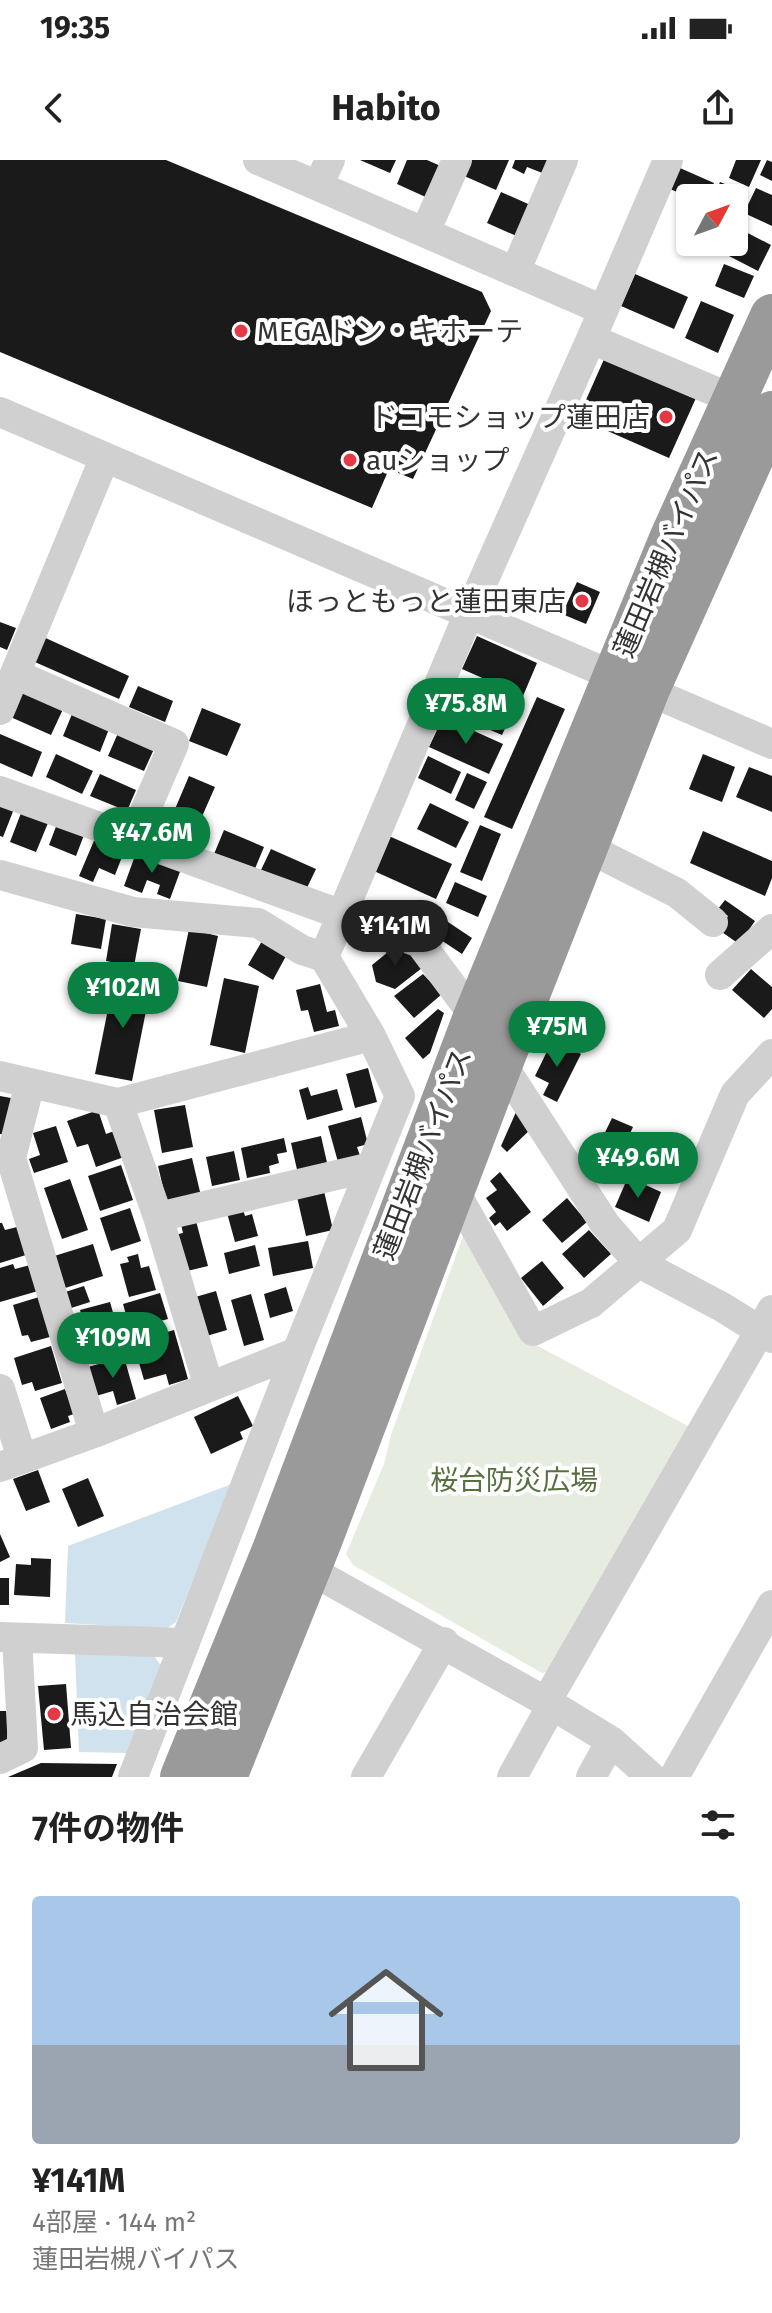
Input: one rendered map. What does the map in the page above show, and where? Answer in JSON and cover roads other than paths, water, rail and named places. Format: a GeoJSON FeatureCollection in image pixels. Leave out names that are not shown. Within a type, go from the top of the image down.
{"type":"FeatureCollection","features":[{"type":"Feature","properties":{"kind":"highway","name":"蓮田岩槻バイパス"},"geometry":{"type":"LineString","coordinates":[[225,1777],[292,1559],[475,1017],[762,411],[772,316]]}},
{"type":"Feature","properties":{"kind":"highway","name":"蓮田岩槻バイパス"},"geometry":{"type":"LineString","coordinates":[[182,1777],[292,1559],[453,1188],[586,847],[631,682]]}},
{"type":"Feature","properties":{"kind":"street"},"geometry":{"type":"LineString","coordinates":[[258,160],[324,173],[425,232],[603,310]]}},
{"type":"Feature","properties":{"kind":"street"},"geometry":{"type":"LineString","coordinates":[[425,232],[457,160]]}},
{"type":"Feature","properties":{"kind":"street"},"geometry":{"type":"LineString","coordinates":[[515,272],[563,160]]}},
{"type":"Feature","properties":{"kind":"street"},"geometry":{"type":"LineString","coordinates":[[324,957],[469,613],[668,160]]}},
{"type":"Feature","properties":{"kind":"street"},"geometry":{"type":"LineString","coordinates":[[591,339],[762,411]]}},
{"type":"Feature","properties":{"kind":"street"},"geometry":{"type":"LineString","coordinates":[[0,412],[772,744]]}},
{"type":"Feature","properties":{"kind":"street"},"geometry":{"type":"LineString","coordinates":[[0,710],[105,457]]}},
{"type":"Feature","properties":{"kind":"street"},"geometry":{"type":"LineString","coordinates":[[15,674],[174,744],[133,839]]}},
{"type":"Feature","properties":{"kind":"street"},"geometry":{"type":"LineString","coordinates":[[0,791],[420,943],[475,1017]]}},
{"type":"Feature","properties":{"kind":"street"},"geometry":{"type":"LineString","coordinates":[[586,847],[677,893],[713,922]]}},
{"type":"Feature","properties":{"kind":"street"},"geometry":{"type":"LineString","coordinates":[[0,875],[133,912],[258,923],[302,950],[324,957],[371,1036],[400,1096],[297,1352],[133,1777]]}},
{"type":"Feature","properties":{"kind":"street"},"geometry":{"type":"LineString","coordinates":[[720,975],[772,929]]}},
{"type":"Feature","properties":{"kind":"street"},"geometry":{"type":"LineString","coordinates":[[0,1076],[118,1103],[371,1036]]}},
{"type":"Feature","properties":{"kind":"street"},"geometry":{"type":"LineString","coordinates":[[453,1188],[533,1331],[591,1303],[677,1230],[735,1094],[772,1054]]}},
{"type":"Feature","properties":{"kind":"street"},"geometry":{"type":"LineString","coordinates":[[501,1063],[605,1224],[639,1263],[722,1307],[768,1327],[549,1703],[512,1777]]}},
{"type":"Feature","properties":{"kind":"street"},"geometry":{"type":"LineString","coordinates":[[30,1083],[11,1158],[94,1433]]}},
{"type":"Feature","properties":{"kind":"street"},"geometry":{"type":"LineString","coordinates":[[118,1103],[158,1217],[209,1387]]}},
{"type":"Feature","properties":{"kind":"street"},"geometry":{"type":"LineString","coordinates":[[158,1217],[371,1167]]}},
{"type":"Feature","properties":{"kind":"street"},"geometry":{"type":"LineString","coordinates":[[0,1389],[11,1462],[94,1433],[297,1352]]}},
{"type":"Feature","properties":{"kind":"street"},"geometry":{"type":"LineString","coordinates":[[292,1559],[549,1703],[611,1741],[651,1777]]}},
{"type":"Feature","properties":{"kind":"street"},"geometry":{"type":"LineString","coordinates":[[674,1777],[772,1605]]}},
{"type":"Feature","properties":{"kind":"street"},"geometry":{"type":"LineString","coordinates":[[0,1759],[23,1748],[9,1637],[185,1643]]}},
{"type":"Feature","properties":{"kind":"street"},"geometry":{"type":"LineString","coordinates":[[366,1777],[444,1642]]}},
{"type":"Feature","properties":{"kind":"street"},"geometry":{"type":"LineString","coordinates":[[591,1777],[611,1741]]}},
{"type":"Feature","properties":{"kind":"water"},"geometry":{"type":"Polygon","coordinates":[[[232,1484],[176,1622],[166,1629],[65,1623],[68,1546],[232,1484]]]}},
{"type":"Feature","properties":{"kind":"water"},"geometry":{"type":"Polygon","coordinates":[[[75,1653],[154,1656],[162,1667],[127,1753],[79,1752],[75,1653]]]}},
{"type":"Feature","properties":{"kind":"place","name":"MEGAドン・キホーテ"},"geometry":{"type":"Point","coordinates":[241,331]}},
{"type":"Feature","properties":{"kind":"place","name":"ドコモショップ蓮田店"},"geometry":{"type":"Point","coordinates":[666,417]}},
{"type":"Feature","properties":{"kind":"place","name":"auショップ"},"geometry":{"type":"Point","coordinates":[350,460]}},
{"type":"Feature","properties":{"kind":"place","name":"ほっともっと蓮田東店"},"geometry":{"type":"Point","coordinates":[582,601]}},
{"type":"Feature","properties":{"kind":"place","name":"馬込自治会館"},"geometry":{"type":"Point","coordinates":[54,1714]}},
{"type":"Feature","properties":{"kind":"park label","name":"桜台防災広場"},"geometry":{"type":"Point","coordinates":[514,1480]}}]}
